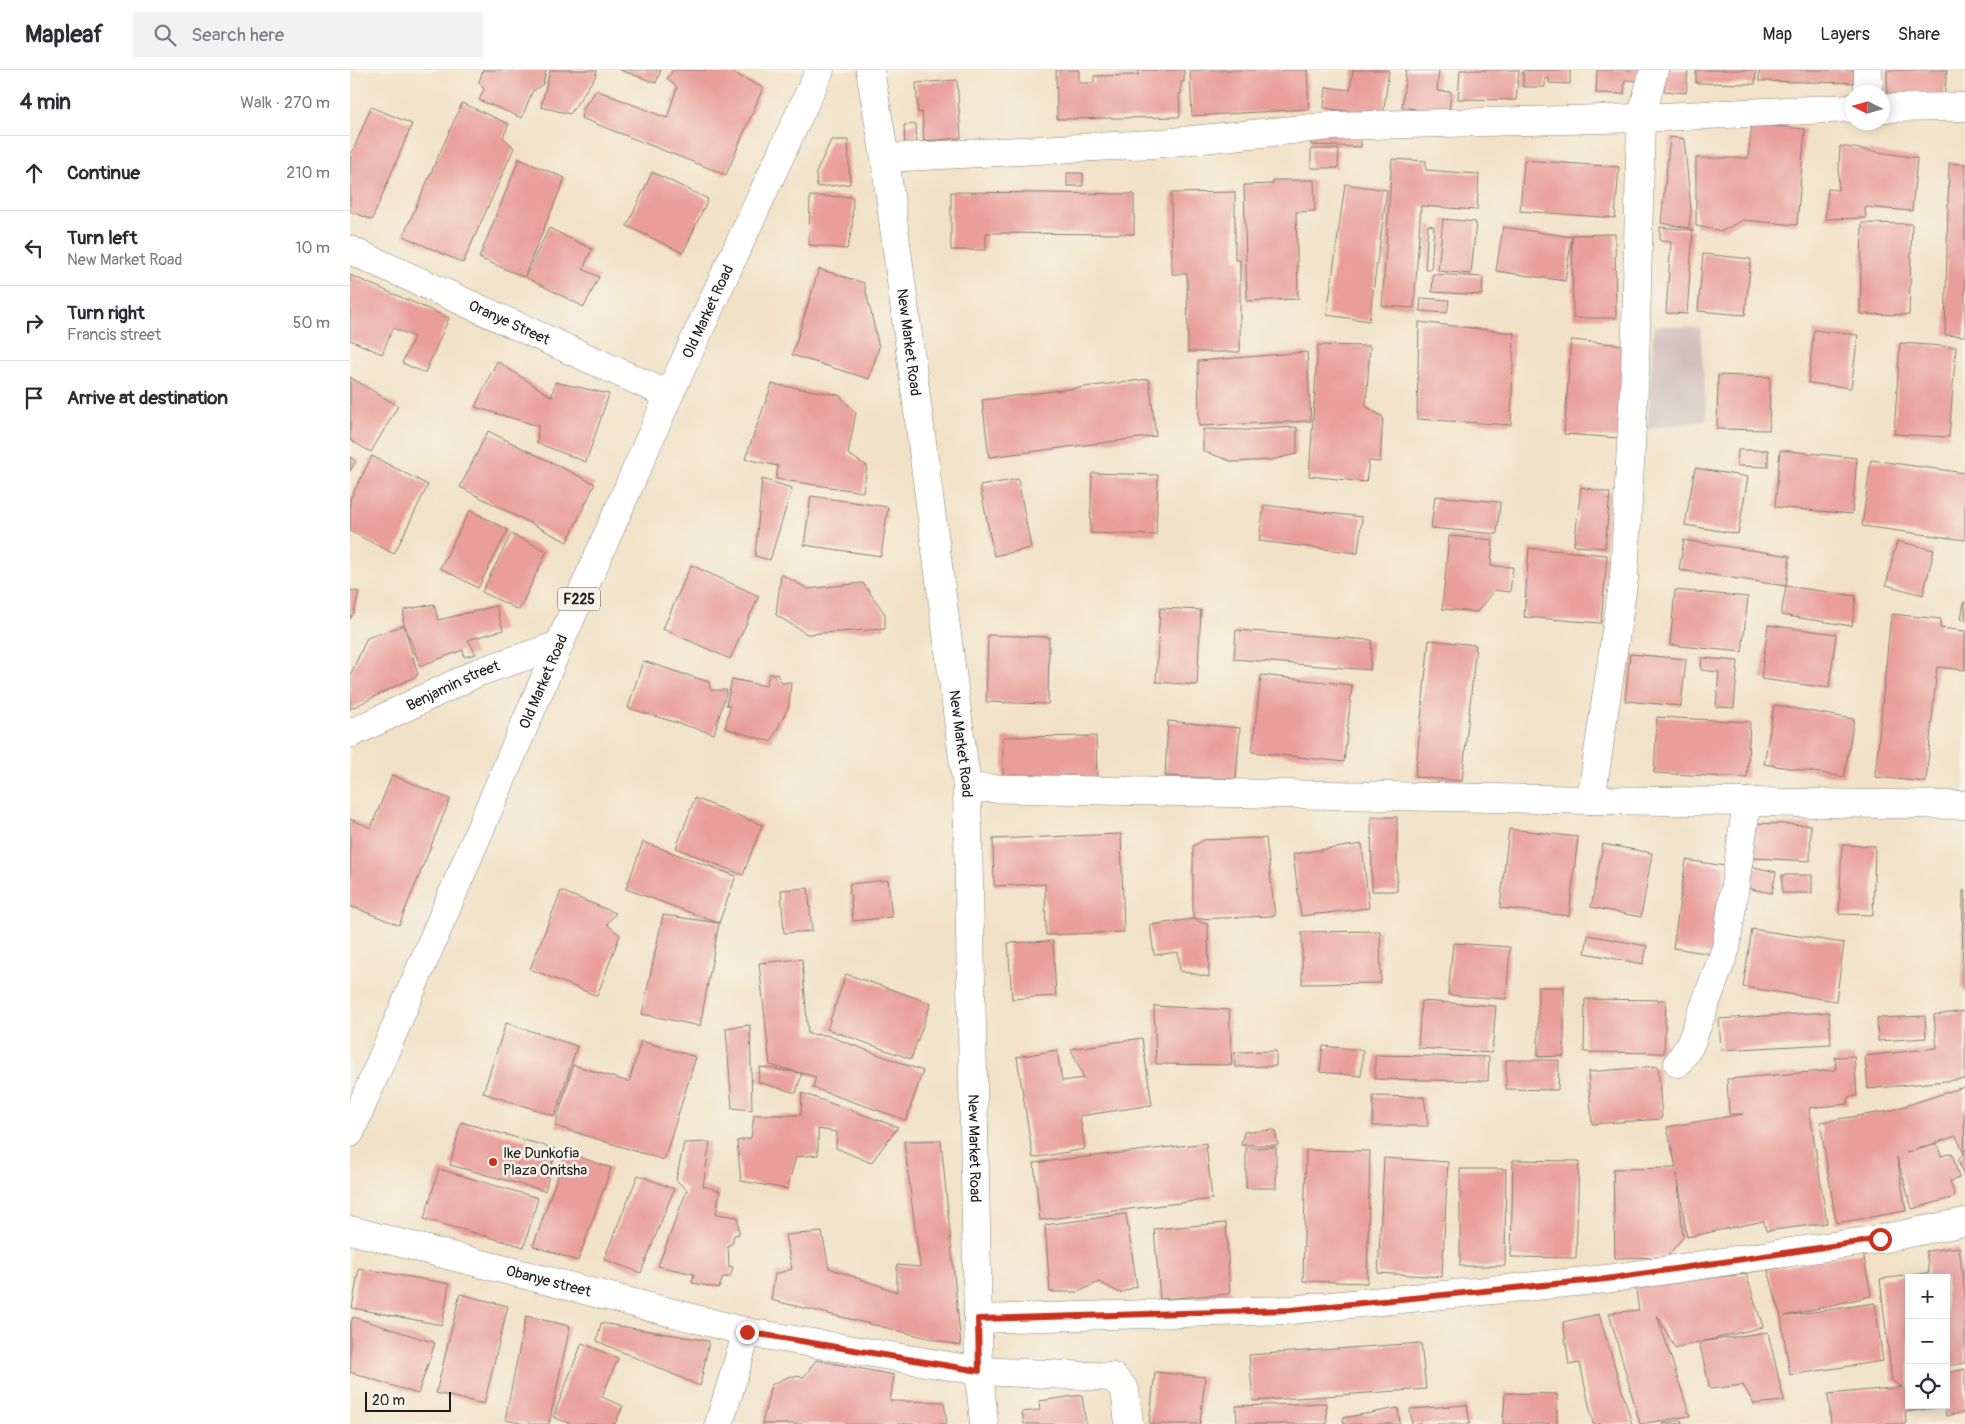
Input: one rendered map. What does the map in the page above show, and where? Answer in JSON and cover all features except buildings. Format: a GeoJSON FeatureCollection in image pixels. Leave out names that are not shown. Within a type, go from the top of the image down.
{"type":"FeatureCollection","features":[{"type":"Feature","properties":{"kind":"street","name":"Old Market Road"},"geometry":{"type":"LineString","coordinates":[[350,1133],[559,645],[669,395],[820,70]]}},
{"type":"Feature","properties":{"kind":"street","name":"New Market Road"},"geometry":{"type":"LineString","coordinates":[[870,70],[885,158],[967,788],[979,1371],[984,1424]]}},
{"type":"Feature","properties":{"kind":"street"},"geometry":{"type":"LineString","coordinates":[[1592,800],[1624,578],[1635,370],[1641,118],[1654,70]]}},
{"type":"Feature","properties":{"kind":"street"},"geometry":{"type":"LineString","coordinates":[[1868,70],[1868,85]]}},
{"type":"Feature","properties":{"kind":"street"},"geometry":{"type":"LineString","coordinates":[[1890,108],[1965,107]]}},
{"type":"Feature","properties":{"kind":"street"},"geometry":{"type":"LineString","coordinates":[[885,158],[1152,144],[1332,126],[1641,118],[1845,108]]}},
{"type":"Feature","properties":{"kind":"street","name":"Oranye Street"},"geometry":{"type":"LineString","coordinates":[[350,250],[669,395]]}},
{"type":"Feature","properties":{"kind":"street","name":"Benjamin street"},"geometry":{"type":"LineString","coordinates":[[350,734],[479,672],[559,645]]}},
{"type":"Feature","properties":{"kind":"street"},"geometry":{"type":"LineString","coordinates":[[967,788],[1965,805]]}},
{"type":"Feature","properties":{"kind":"street"},"geometry":{"type":"LineString","coordinates":[[1678,1063],[1690,1045],[1726,948],[1746,802]]}},
{"type":"Feature","properties":{"kind":"street"},"geometry":{"type":"LineString","coordinates":[[978,1319],[1290,1310],[1586,1281],[1880,1239],[1965,1222]]}},
{"type":"Feature","properties":{"kind":"street","name":"Obanye street"},"geometry":{"type":"LineString","coordinates":[[350,1230],[747,1332],[979,1371],[1113,1377],[1124,1390],[1129,1424]]}},
{"type":"Feature","properties":{"kind":"street"},"geometry":{"type":"LineString","coordinates":[[719,1424],[747,1332]]}},
{"type":"Feature","properties":{"kind":"shaded area"},"geometry":{"type":"Polygon","coordinates":[[[1654,325],[1700,328],[1707,420],[1648,429],[1654,325]]]}},
{"type":"Feature","properties":{"kind":"place","name":"Ike Dunkofia Plaza Onitsha"},"geometry":{"type":"Point","coordinates":[493,1162]}},
{"type":"Feature","properties":{"kind":"route"},"geometry":{"type":"LineString","coordinates":[[747,1332],[979,1371],[978,1319],[1290,1310],[1606,1279],[1880,1239]]}}]}
